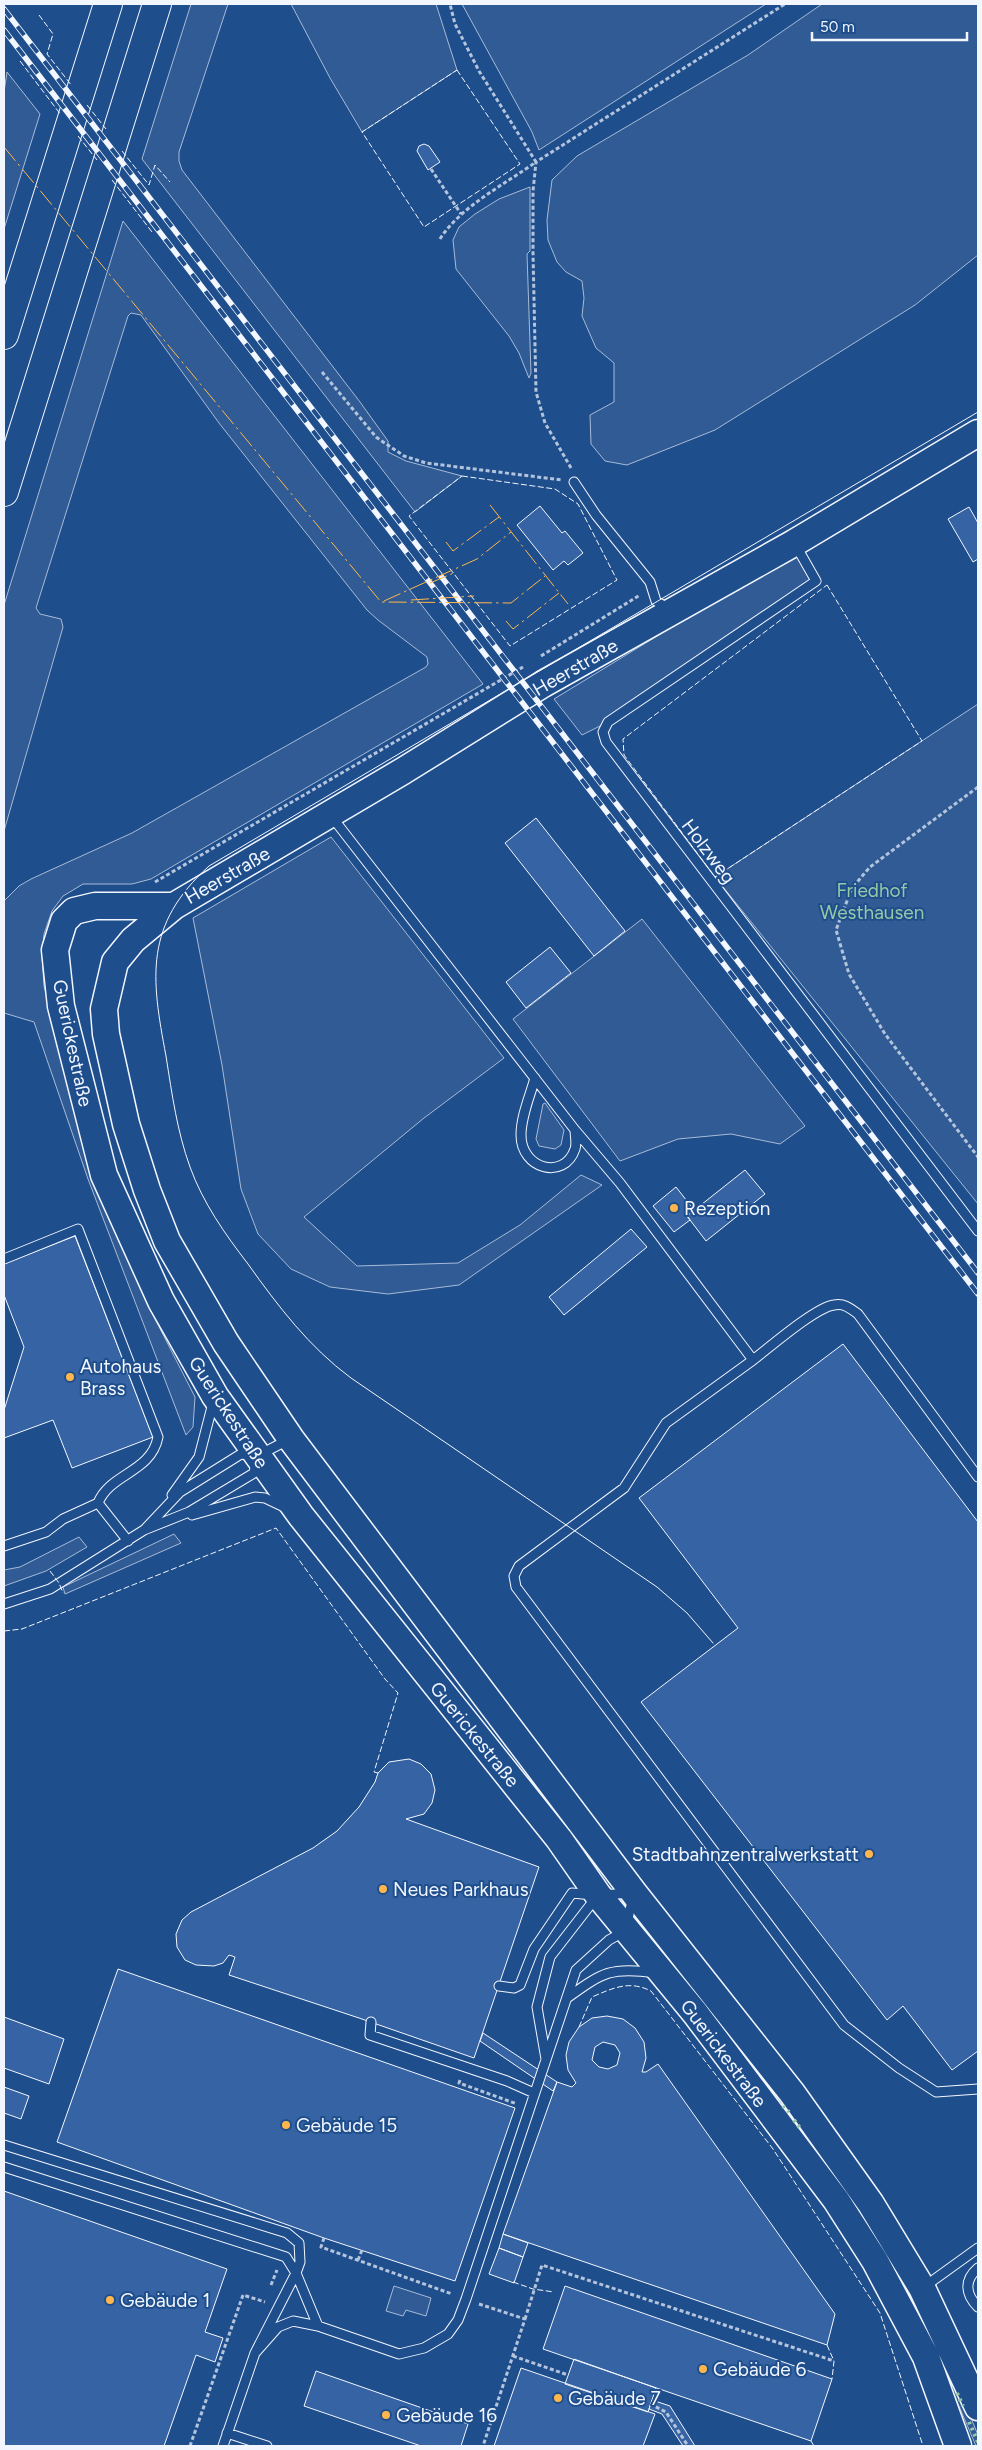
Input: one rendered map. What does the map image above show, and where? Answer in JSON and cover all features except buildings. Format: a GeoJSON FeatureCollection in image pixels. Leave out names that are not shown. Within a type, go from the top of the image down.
{"type":"FeatureCollection","features":[{"type":"Feature","properties":{"kind":"highway"},"geometry":{"type":"LineString","coordinates":[[4,335],[108,4]]}},
{"type":"Feature","properties":{"kind":"highway"},"geometry":{"type":"LineString","coordinates":[[4,492],[157,4]]}},
{"type":"Feature","properties":{"kind":"main road","name":"Heerstraße"},"geometry":{"type":"LineString","coordinates":[[174,906],[330,814],[542,684],[794,543],[978,433]]}},
{"type":"Feature","properties":{"kind":"main road","name":"Guerickestraße"},"geometry":{"type":"LineString","coordinates":[[174,906],[95,906],[74,911],[64,921],[55,950],[60,1006],[104,1174],[161,1301],[214,1396],[301,1516],[559,1839],[598,1895],[695,2014],[836,2200],[875,2261],[926,2358],[958,2446]]}},
{"type":"Feature","properties":{"kind":"main road","name":"Guerickestraße"},"geometry":{"type":"LineString","coordinates":[[174,906],[133,940],[115,962],[104,1009],[106,1034],[126,1124],[147,1190],[167,1241],[226,1343],[291,1439],[634,1893],[792,2093],[871,2204],[922,2288],[978,2407]]}},
{"type":"Feature","properties":{"kind":"lane"},"geometry":{"type":"LineString","coordinates":[[574,482],[596,515],[650,582],[656,601],[672,611]]}},
{"type":"Feature","properties":{"kind":"lane","name":"Holzweg"},"geometry":{"type":"LineString","coordinates":[[794,543],[816,581],[608,722],[603,732],[606,742],[612,750],[978,1231]]}},
{"type":"Feature","properties":{"kind":"lane"},"geometry":{"type":"LineString","coordinates":[[330,814],[535,1078],[620,1182],[753,1360]]}},
{"type":"Feature","properties":{"kind":"lane"},"geometry":{"type":"LineString","coordinates":[[535,1078],[521,1136],[523,1148],[530,1160],[541,1166],[555,1168],[567,1162],[575,1149],[576,1130]]}},
{"type":"Feature","properties":{"kind":"lane"},"geometry":{"type":"LineString","coordinates":[[4,1259],[78,1229],[94,1266],[158,1437],[156,1450],[148,1460],[101,1495],[98,1503],[63,1519],[46,1532],[4,1546]]}},
{"type":"Feature","properties":{"kind":"lane"},"geometry":{"type":"LineString","coordinates":[[978,1477],[858,1314],[850,1307],[840,1304],[822,1308],[666,1423],[624,1488],[519,1566],[514,1576],[516,1587],[844,2025],[899,2068],[936,2092],[978,2089]]}},
{"type":"Feature","properties":{"kind":"lane"},"geometry":{"type":"LineString","coordinates":[[144,1530],[199,1456],[211,1418],[214,1396]]}},
{"type":"Feature","properties":{"kind":"lane"},"geometry":{"type":"LineString","coordinates":[[4,1604],[50,1589],[128,1541],[144,1530],[180,1492],[241,1454],[257,1456],[291,1439]]}},
{"type":"Feature","properties":{"kind":"lane"},"geometry":{"type":"LineString","coordinates":[[144,1530],[189,1512],[254,1473],[257,1456]]}},
{"type":"Feature","properties":{"kind":"lane"},"geometry":{"type":"LineString","coordinates":[[144,1530],[165,1525],[212,1508],[255,1497],[271,1500],[301,1516]]}},
{"type":"Feature","properties":{"kind":"lane"},"geometry":{"type":"LineString","coordinates":[[98,1503],[128,1541]]}},
{"type":"Feature","properties":{"kind":"lane"},"geometry":{"type":"LineString","coordinates":[[255,2352],[278,2327],[293,2321],[318,2326],[399,2354],[424,2348],[448,2334],[458,2320],[466,2300],[576,1970],[609,1940],[626,1931],[634,1893],[598,1895],[572,1893],[534,1949],[520,1985],[514,1988],[499,1986]]}},
{"type":"Feature","properties":{"kind":"lane"},"geometry":{"type":"LineString","coordinates":[[546,2059],[537,2006],[550,1957],[598,1895]]}},
{"type":"Feature","properties":{"kind":"lane"},"geometry":{"type":"LineString","coordinates":[[566,1999],[596,1977],[614,1970],[631,1969],[662,1974]]}},
{"type":"Feature","properties":{"kind":"lane"},"geometry":{"type":"LineString","coordinates":[[371,2022],[370,2035],[507,2081],[534,2093]]}},
{"type":"Feature","properties":{"kind":"lane"},"geometry":{"type":"LineString","coordinates":[[4,2145],[287,2233],[299,2243],[300,2262],[296,2273],[255,2352],[223,2446]]}},
{"type":"Feature","properties":{"kind":"lane"},"geometry":{"type":"LineString","coordinates":[[4,2167],[286,2257],[296,2273],[318,2326]]}},
{"type":"Feature","properties":{"kind":"lane"},"geometry":{"type":"LineString","coordinates":[[922,2288],[978,2248]]}},
{"type":"Feature","properties":{"kind":"lane"},"geometry":{"type":"LineString","coordinates":[[978,2268],[970,2275],[967,2287],[970,2298],[978,2307]]}},
{"type":"Feature","properties":{"kind":"lane"},"geometry":{"type":"LineString","coordinates":[[227,2433],[267,2446]]}},
{"type":"Feature","properties":{"kind":"path"},"geometry":{"type":"LineString","coordinates":[[322,372],[376,437],[404,456],[426,463],[574,482],[571,464],[545,423],[536,392],[533,191],[536,162],[479,71],[455,24],[450,4]]}},
{"type":"Feature","properties":{"kind":"path"},"geometry":{"type":"LineString","coordinates":[[440,239],[449,225],[461,214],[536,162],[785,4]]}},
{"type":"Feature","properties":{"kind":"path"},"geometry":{"type":"LineString","coordinates":[[431,169],[461,214]]}},
{"type":"Feature","properties":{"kind":"path"},"geometry":{"type":"LineString","coordinates":[[537,658],[651,588]]}},
{"type":"Feature","properties":{"kind":"path"},"geometry":{"type":"LineString","coordinates":[[147,885],[528,664]]}},
{"type":"Feature","properties":{"kind":"path"},"geometry":{"type":"LineString","coordinates":[[978,787],[870,867],[852,888],[836,930],[848,974],[885,1034],[978,1157]]}},
{"type":"Feature","properties":{"kind":"path"},"geometry":{"type":"LineString","coordinates":[[465,2068],[459,2083],[519,2105],[516,2114]]}},
{"type":"Feature","properties":{"kind":"path"},"geometry":{"type":"LineString","coordinates":[[321,2247],[324,2238]]}},
{"type":"Feature","properties":{"kind":"path"},"geometry":{"type":"LineString","coordinates":[[299,2243],[304,2240],[466,2300],[525,2319]]}},
{"type":"Feature","properties":{"kind":"path"},"geometry":{"type":"LineString","coordinates":[[358,2260],[362,2250]]}},
{"type":"Feature","properties":{"kind":"path"},"geometry":{"type":"LineString","coordinates":[[271,2286],[277,2269],[286,2257]]}},
{"type":"Feature","properties":{"kind":"path"},"geometry":{"type":"LineString","coordinates":[[483,2446],[542,2265],[834,2361]]}},
{"type":"Feature","properties":{"kind":"path"},"geometry":{"type":"LineString","coordinates":[[453,2295],[456,2286]]}},
{"type":"Feature","properties":{"kind":"path"},"geometry":{"type":"LineString","coordinates":[[190,2446],[243,2295],[264,2304],[268,2295]]}},
{"type":"Feature","properties":{"kind":"path"},"geometry":{"type":"LineString","coordinates":[[513,2356],[568,2375]]}},
{"type":"Feature","properties":{"kind":"path"},"geometry":{"type":"LineString","coordinates":[[650,2404],[666,2412],[688,2446]]}},
{"type":"Feature","properties":{"kind":"shaded area"},"geometry":{"type":"Polygon","coordinates":[[[191,4],[228,4],[179,152],[182,170],[360,402],[388,441],[388,452],[406,461],[462,476],[415,512],[142,159],[191,4]]]}},
{"type":"Feature","properties":{"kind":"shaded area"},"geometry":{"type":"Polygon","coordinates":[[[291,4],[436,4],[457,70],[362,132],[330,78],[291,4]]]}},
{"type":"Feature","properties":{"kind":"shaded area"},"geometry":{"type":"Polygon","coordinates":[[[462,4],[766,4],[539,150],[532,132],[462,4]]]}},
{"type":"Feature","properties":{"kind":"shaded area"},"geometry":{"type":"Polygon","coordinates":[[[822,4],[978,4],[978,255],[915,305],[715,430],[627,465],[605,461],[591,444],[590,415],[614,402],[614,363],[596,348],[582,316],[584,298],[582,281],[566,272],[557,262],[548,240],[547,220],[552,180],[577,156],[748,55],[822,4]]]}},
{"type":"Feature","properties":{"kind":"shaded area"},"geometry":{"type":"Polygon","coordinates":[[[7,72],[40,114],[4,229],[4,92],[7,72]]]}},
{"type":"Feature","properties":{"kind":"shaded area"},"geometry":{"type":"Polygon","coordinates":[[[530,187],[530,251],[527,254],[531,373],[529,378],[519,353],[509,336],[456,269],[453,240],[459,227],[475,214],[499,199],[530,187]]]}},
{"type":"Feature","properties":{"kind":"shaded area"},"geometry":{"type":"Polygon","coordinates":[[[123,221],[483,684],[151,879],[132,884],[83,884],[63,896],[52,911],[44,934],[42,956],[44,986],[69,1082],[105,1193],[151,1311],[195,1397],[193,1427],[186,1435],[88,1179],[34,1022],[4,1013],[4,901],[19,886],[31,879],[132,833],[426,667],[428,664],[427,657],[367,610],[219,423],[141,315],[131,313],[128,316],[36,608],[40,614],[61,619],[63,627],[4,831],[4,605],[123,221]]]}},
{"type":"Feature","properties":{"kind":"shaded area"},"geometry":{"type":"Polygon","coordinates":[[[798,550],[816,581],[608,722],[582,735],[554,699],[798,550]]]}},
{"type":"Feature","properties":{"kind":"shaded area","name":"Friedhof Westhausen"},"geometry":{"type":"Polygon","coordinates":[[[978,704],[978,1204],[715,877],[978,704]]]}},
{"type":"Feature","properties":{"kind":"shaded area"},"geometry":{"type":"Polygon","coordinates":[[[331,837],[504,1058],[424,1118],[304,1217],[357,1266],[458,1263],[520,1225],[581,1175],[602,1185],[459,1285],[388,1294],[330,1287],[291,1269],[258,1234],[241,1189],[222,1065],[193,918],[331,837]]]}},
{"type":"Feature","properties":{"kind":"shaded area"},"geometry":{"type":"Polygon","coordinates":[[[642,919],[805,1126],[780,1144],[731,1134],[678,1139],[620,1161],[513,1019],[642,919]]]}},
{"type":"Feature","properties":{"kind":"shaded area"},"geometry":{"type":"Polygon","coordinates":[[[545,1103],[564,1130],[561,1145],[555,1149],[539,1146],[536,1139],[543,1104],[545,1103]]]}},
{"type":"Feature","properties":{"kind":"shaded area"},"geometry":{"type":"Polygon","coordinates":[[[174,1534],[181,1543],[65,1594],[63,1587],[174,1534]]]}},
{"type":"Feature","properties":{"kind":"shaded area"},"geometry":{"type":"Polygon","coordinates":[[[79,1537],[87,1547],[46,1571],[4,1586],[4,1570],[20,1567],[79,1537]]]}},
{"type":"Feature","properties":{"kind":"shaded area"},"geometry":{"type":"Polygon","coordinates":[[[659,1939],[838,2172],[908,2285],[959,2389],[978,2435],[978,2446],[976,2446],[947,2378],[707,2011],[655,1942],[659,1939]]]}},
{"type":"Feature","properties":{"kind":"shaded area"},"geometry":{"type":"Polygon","coordinates":[[[394,2286],[431,2298],[426,2316],[406,2310],[403,2316],[386,2311],[394,2286]]]}},
{"type":"Feature","properties":{"kind":"tram line"},"geometry":{"type":"LineString","coordinates":[[713,1643],[687,1613],[657,1587],[351,1378],[321,1353],[295,1325],[215,1218],[201,1193],[190,1167],[175,1112],[161,1028],[156,977],[158,954],[163,931],[173,909],[188,888],[209,866],[978,412]]}},
{"type":"Feature","properties":{"kind":"railway"},"geometry":{"type":"LineString","coordinates":[[4,9],[978,1273]]}},
{"type":"Feature","properties":{"kind":"railway"},"geometry":{"type":"LineString","coordinates":[[4,30],[978,1294]]}},
{"type":"Feature","properties":{"kind":"hedge"},"geometry":{"type":"LineString","coordinates":[[783,2106],[789,2112]]}},
{"type":"Feature","properties":{"kind":"hedge"},"geometry":{"type":"LineString","coordinates":[[794,2120],[800,2128]]}},
{"type":"Feature","properties":{"kind":"hedge"},"geometry":{"type":"LineString","coordinates":[[957,2393],[963,2406]]}},
{"type":"Feature","properties":{"kind":"hedge"},"geometry":{"type":"LineString","coordinates":[[969,2422],[978,2442]]}},
{"type":"Feature","properties":{"kind":"fence"},"geometry":{"type":"LineString","coordinates":[[39,15],[53,34],[47,54],[72,86]]}},
{"type":"Feature","properties":{"kind":"fence"},"geometry":{"type":"LineString","coordinates":[[20,61],[61,115]]}},
{"type":"Feature","properties":{"kind":"fence"},"geometry":{"type":"LineString","coordinates":[[457,70],[520,164],[424,227],[362,132],[457,70]]}},
{"type":"Feature","properties":{"kind":"fence"},"geometry":{"type":"LineString","coordinates":[[87,105],[106,129]]}},
{"type":"Feature","properties":{"kind":"fence"},"geometry":{"type":"LineString","coordinates":[[78,136],[97,160]]}},
{"type":"Feature","properties":{"kind":"fence"},"geometry":{"type":"LineString","coordinates":[[122,151],[149,185],[155,165],[170,182]]}},
{"type":"Feature","properties":{"kind":"fence"},"geometry":{"type":"LineString","coordinates":[[112,180],[152,232]]}},
{"type":"Feature","properties":{"kind":"fence"},"geometry":{"type":"LineString","coordinates":[[462,476],[555,489],[578,504],[617,580],[510,646],[409,516],[462,476]]}},
{"type":"Feature","properties":{"kind":"fence"},"geometry":{"type":"LineString","coordinates":[[827,585],[922,741],[715,877],[624,755],[623,739],[827,585]]}},
{"type":"Feature","properties":{"kind":"fence"},"geometry":{"type":"LineString","coordinates":[[4,1631],[22,1629],[276,1528],[385,1679],[398,1693],[374,1772],[378,1773]]}},
{"type":"Feature","properties":{"kind":"fence"},"geometry":{"type":"LineString","coordinates":[[50,1571],[59,1583],[63,1593]]}},
{"type":"Feature","properties":{"kind":"fence"},"geometry":{"type":"LineString","coordinates":[[579,2027],[592,1997],[621,1986],[635,1986],[651,1991],[773,2149],[880,2313],[923,2446]]}},
{"type":"Feature","properties":{"kind":"fence"},"geometry":{"type":"LineString","coordinates":[[513,2282],[533,2289],[554,2292]]}},
{"type":"Feature","properties":{"kind":"fence"},"geometry":{"type":"LineString","coordinates":[[827,2345],[834,2361],[832,2379]]}},
{"type":"Feature","properties":{"kind":"fence"},"geometry":{"type":"LineString","coordinates":[[811,2441],[814,2446]]}},
{"type":"Feature","properties":{"kind":"power"},"geometry":{"type":"LineString","coordinates":[[4,147],[381,602],[511,603],[545,576]]}},
{"type":"Feature","properties":{"kind":"power"},"geometry":{"type":"LineString","coordinates":[[490,505],[568,604]]}},
{"type":"Feature","properties":{"kind":"power"},"geometry":{"type":"LineString","coordinates":[[446,542],[453,551],[499,517]]}},
{"type":"Feature","properties":{"kind":"power"},"geometry":{"type":"LineString","coordinates":[[384,601],[477,559],[511,532]]}},
{"type":"Feature","properties":{"kind":"power"},"geometry":{"type":"LineString","coordinates":[[430,583],[456,572]]}},
{"type":"Feature","properties":{"kind":"power"},"geometry":{"type":"LineString","coordinates":[[506,621],[513,629],[559,593]]}},
{"type":"Feature","properties":{"kind":"power"},"geometry":{"type":"LineString","coordinates":[[411,600],[474,596]]}},
{"type":"Feature","properties":{"kind":"place","name":"Rezeption"},"geometry":{"type":"Point","coordinates":[674,1208]}},
{"type":"Feature","properties":{"kind":"place","name":"Autohaus Brass"},"geometry":{"type":"Point","coordinates":[70,1377]}},
{"type":"Feature","properties":{"kind":"place","name":"Stadtbahnzentralwerkstatt"},"geometry":{"type":"Point","coordinates":[869,1854]}},
{"type":"Feature","properties":{"kind":"place","name":"Neues Parkhaus"},"geometry":{"type":"Point","coordinates":[383,1889]}},
{"type":"Feature","properties":{"kind":"place","name":"Gebäude 15"},"geometry":{"type":"Point","coordinates":[286,2125]}},
{"type":"Feature","properties":{"kind":"place","name":"Gebäude 1"},"geometry":{"type":"Point","coordinates":[110,2300]}},
{"type":"Feature","properties":{"kind":"place","name":"Gebäude 6"},"geometry":{"type":"Point","coordinates":[703,2369]}},
{"type":"Feature","properties":{"kind":"place","name":"Gebäude 7"},"geometry":{"type":"Point","coordinates":[558,2398]}},
{"type":"Feature","properties":{"kind":"place","name":"Gebäude 16"},"geometry":{"type":"Point","coordinates":[386,2415]}}]}
